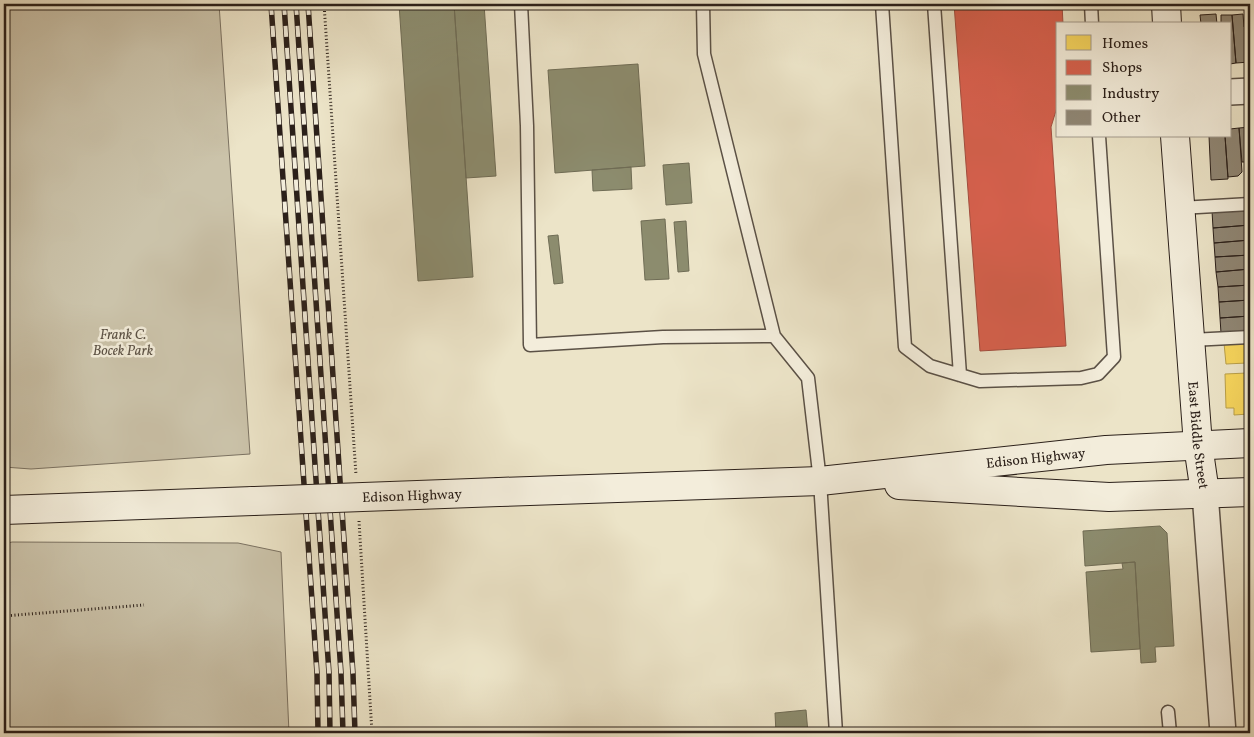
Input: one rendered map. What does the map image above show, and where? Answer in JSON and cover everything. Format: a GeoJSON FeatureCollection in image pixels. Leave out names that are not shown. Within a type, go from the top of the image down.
{"type":"FeatureCollection","features":[{"type":"Feature","properties":{"kind":"main road"},"geometry":{"type":"LineString","coordinates":[[1166,4],[1167,22]]}},
{"type":"Feature","properties":{"kind":"main road","name":"East Biddle Street"},"geometry":{"type":"LineString","coordinates":[[1175,138],[1198,445],[1205,493]]}},
{"type":"Feature","properties":{"kind":"main road","name":"Edison Highway"},"geometry":{"type":"LineString","coordinates":[[17,510],[820,481],[1106,450],[1250,443]]}},
{"type":"Feature","properties":{"kind":"main road","name":"Edison Highway"},"geometry":{"type":"LineString","coordinates":[[820,481],[1109,497],[1250,492]]}},
{"type":"Feature","properties":{"kind":"street"},"geometry":{"type":"LineString","coordinates":[[1232,92],[1250,91]]}},
{"type":"Feature","properties":{"kind":"street","name":"East Biddle Street"},"geometry":{"type":"LineString","coordinates":[[1205,493],[1222,733]]}},
{"type":"Feature","properties":{"kind":"lane"},"geometry":{"type":"LineString","coordinates":[[521,4],[527,126],[530,345],[663,338],[774,336]]}},
{"type":"Feature","properties":{"kind":"lane"},"geometry":{"type":"LineString","coordinates":[[703,4],[704,54],[774,336],[808,378],[820,481],[836,733]]}},
{"type":"Feature","properties":{"kind":"lane"},"geometry":{"type":"LineString","coordinates":[[882,4],[905,347],[930,366],[980,381],[1081,378],[1098,374],[1114,357],[1099,138]]}},
{"type":"Feature","properties":{"kind":"lane"},"geometry":{"type":"LineString","coordinates":[[934,4],[960,375]]}},
{"type":"Feature","properties":{"kind":"lane"},"geometry":{"type":"LineString","coordinates":[[1091,4],[1092,22]]}},
{"type":"Feature","properties":{"kind":"lane"},"geometry":{"type":"LineString","coordinates":[[1180,208],[1250,204]]}},
{"type":"Feature","properties":{"kind":"lane"},"geometry":{"type":"LineString","coordinates":[[1191,340],[1250,337]]}},
{"type":"Feature","properties":{"kind":"lane"},"geometry":{"type":"LineString","coordinates":[[1168,712],[1170,733]]}},
{"type":"Feature","properties":{"kind":"path"},"geometry":{"type":"LineString","coordinates":[[324,4],[357,485]]}},
{"type":"Feature","properties":{"kind":"path"},"geometry":{"type":"LineString","coordinates":[[359,514],[372,733]]}},
{"type":"Feature","properties":{"kind":"path"},"geometry":{"type":"LineString","coordinates":[[4,616],[144,605]]}},
{"type":"Feature","properties":{"kind":"green space","name":"Frank C. Bocek Park"},"geometry":{"type":"Polygon","coordinates":[[[4,4],[219,4],[250,454],[31,469],[4,467],[4,4]]]}},
{"type":"Feature","properties":{"kind":"green space"},"geometry":{"type":"Polygon","coordinates":[[[12,542],[238,543],[281,552],[289,733],[4,733],[4,544],[12,542]]]}},
{"type":"Feature","properties":{"kind":"building: Homes"},"geometry":{"type":"Polygon","coordinates":[[[1224,343],[1245,343],[1247,363],[1226,364],[1224,343]]]}},
{"type":"Feature","properties":{"kind":"building: Homes"},"geometry":{"type":"Polygon","coordinates":[[[1247,373],[1249,414],[1234,415],[1234,408],[1226,408],[1225,374],[1247,373]]]}},
{"type":"Feature","properties":{"kind":"building: Homes"},"geometry":{"type":"Polygon","coordinates":[[[1247,373],[1250,373],[1250,414],[1249,414],[1247,373]]]}},
{"type":"Feature","properties":{"kind":"building: Shops"},"geometry":{"type":"Polygon","coordinates":[[[954,4],[1062,4],[1063,22],[1056,22],[1056,111],[1051,127],[1066,346],[980,351],[954,4]]]}},
{"type":"Feature","properties":{"kind":"building: Industry"},"geometry":{"type":"Polygon","coordinates":[[[399,4],[454,4],[473,277],[418,281],[399,4]]]}},
{"type":"Feature","properties":{"kind":"building: Industry"},"geometry":{"type":"Polygon","coordinates":[[[454,4],[484,4],[496,176],[466,178],[454,4]]]}},
{"type":"Feature","properties":{"kind":"building: Industry"},"geometry":{"type":"Polygon","coordinates":[[[638,64],[645,166],[555,173],[548,70],[638,64]]]}},
{"type":"Feature","properties":{"kind":"building: Industry"},"geometry":{"type":"Polygon","coordinates":[[[689,163],[692,203],[666,205],[663,165],[689,163]]]}},
{"type":"Feature","properties":{"kind":"building: Industry"},"geometry":{"type":"Polygon","coordinates":[[[631,167],[632,189],[593,191],[592,170],[631,167]]]}},
{"type":"Feature","properties":{"kind":"building: Industry"},"geometry":{"type":"Polygon","coordinates":[[[665,219],[669,279],[645,280],[641,221],[665,219]]]}},
{"type":"Feature","properties":{"kind":"building: Industry"},"geometry":{"type":"Polygon","coordinates":[[[686,221],[689,271],[678,272],[674,222],[686,221]]]}},
{"type":"Feature","properties":{"kind":"building: Industry"},"geometry":{"type":"Polygon","coordinates":[[[558,235],[563,283],[554,284],[548,236],[558,235]]]}},
{"type":"Feature","properties":{"kind":"building: Industry"},"geometry":{"type":"Polygon","coordinates":[[[1160,526],[1167,533],[1174,646],[1155,647],[1156,662],[1141,663],[1135,562],[1085,566],[1083,531],[1160,526]]]}},
{"type":"Feature","properties":{"kind":"building: Industry"},"geometry":{"type":"Polygon","coordinates":[[[1135,562],[1140,649],[1091,652],[1086,572],[1123,569],[1122,563],[1135,562]]]}},
{"type":"Feature","properties":{"kind":"building: Industry"},"geometry":{"type":"Polygon","coordinates":[[[806,710],[808,733],[776,733],[775,713],[806,710]]]}},
{"type":"Feature","properties":{"kind":"building: Other"},"geometry":{"type":"Polygon","coordinates":[[[1216,14],[1217,22],[1201,22],[1200,15],[1216,14]]]}},
{"type":"Feature","properties":{"kind":"building: Other"},"geometry":{"type":"Polygon","coordinates":[[[1243,14],[1244,27],[1248,26],[1250,62],[1236,63],[1232,15],[1243,14]]]}},
{"type":"Feature","properties":{"kind":"building: Other"},"geometry":{"type":"Polygon","coordinates":[[[1221,15],[1232,15],[1236,63],[1232,64],[1232,22],[1221,22],[1221,15]]]}},
{"type":"Feature","properties":{"kind":"building: Other"},"geometry":{"type":"Polygon","coordinates":[[[1250,127],[1250,181],[1247,182],[1246,162],[1242,162],[1239,128],[1250,127]]]}},
{"type":"Feature","properties":{"kind":"building: Other"},"geometry":{"type":"Polygon","coordinates":[[[1239,128],[1242,172],[1238,176],[1228,177],[1225,138],[1232,138],[1232,129],[1239,128]]]}},
{"type":"Feature","properties":{"kind":"building: Other"},"geometry":{"type":"Polygon","coordinates":[[[1209,138],[1225,138],[1228,179],[1211,180],[1209,138]]]}},
{"type":"Feature","properties":{"kind":"building: Other"},"geometry":{"type":"Polygon","coordinates":[[[1247,208],[1248,212],[1250,212],[1250,225],[1213,228],[1212,211],[1247,208]]]}},
{"type":"Feature","properties":{"kind":"building: Other"},"geometry":{"type":"Polygon","coordinates":[[[1250,225],[1250,240],[1214,243],[1213,228],[1250,225]]]}},
{"type":"Feature","properties":{"kind":"building: Other"},"geometry":{"type":"Polygon","coordinates":[[[1250,240],[1250,255],[1215,257],[1214,243],[1250,240]]]}},
{"type":"Feature","properties":{"kind":"building: Other"},"geometry":{"type":"Polygon","coordinates":[[[1250,255],[1250,269],[1216,272],[1215,257],[1250,255]]]}},
{"type":"Feature","properties":{"kind":"building: Other"},"geometry":{"type":"Polygon","coordinates":[[[1250,269],[1250,285],[1218,287],[1216,272],[1250,269]]]}},
{"type":"Feature","properties":{"kind":"building: Other"},"geometry":{"type":"Polygon","coordinates":[[[1250,285],[1250,300],[1219,302],[1218,287],[1250,285]]]}},
{"type":"Feature","properties":{"kind":"building: Other"},"geometry":{"type":"Polygon","coordinates":[[[1250,300],[1250,316],[1220,318],[1219,302],[1250,300]]]}},
{"type":"Feature","properties":{"kind":"building: Other"},"geometry":{"type":"Polygon","coordinates":[[[1250,316],[1250,331],[1221,333],[1220,318],[1250,316]]]}},
{"type":"Feature","properties":{"kind":"railway"},"geometry":{"type":"LineString","coordinates":[[271,4],[317,673],[318,733]]}},
{"type":"Feature","properties":{"kind":"railway"},"geometry":{"type":"LineString","coordinates":[[284,4],[329,673],[330,733]]}},
{"type":"Feature","properties":{"kind":"railway"},"geometry":{"type":"LineString","coordinates":[[296,4],[341,673],[343,733]]}},
{"type":"Feature","properties":{"kind":"railway"},"geometry":{"type":"LineString","coordinates":[[308,4],[353,674],[355,733]]}}]}
